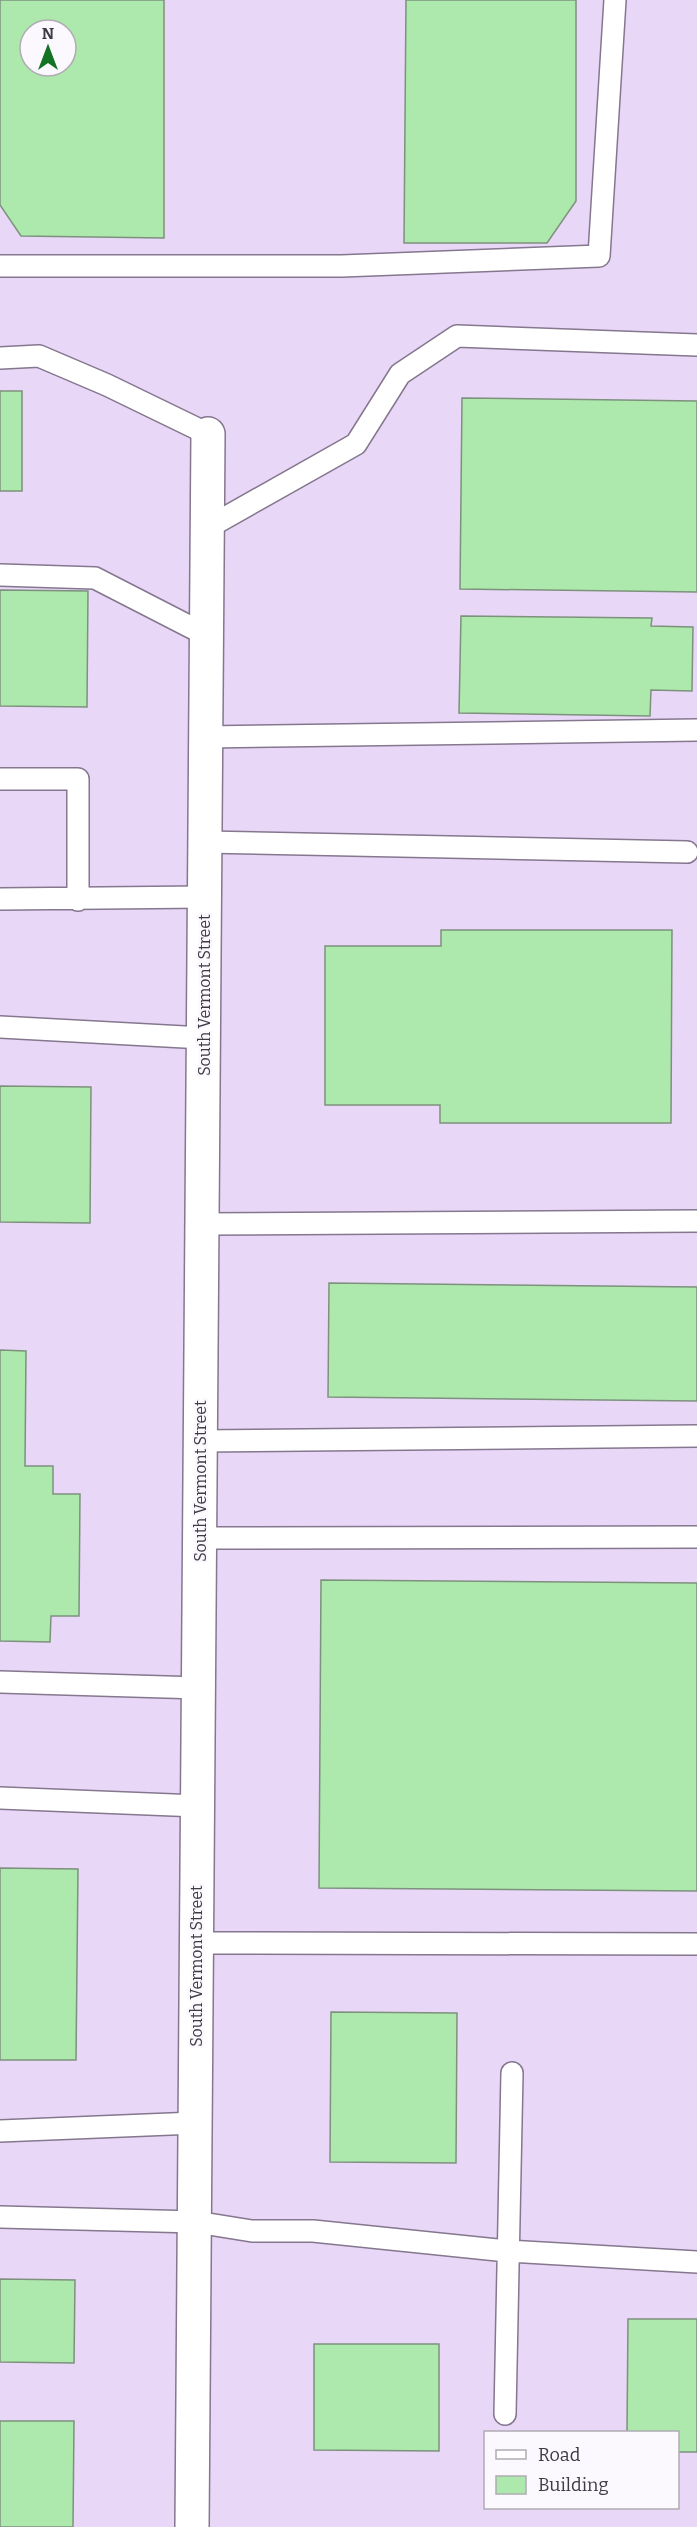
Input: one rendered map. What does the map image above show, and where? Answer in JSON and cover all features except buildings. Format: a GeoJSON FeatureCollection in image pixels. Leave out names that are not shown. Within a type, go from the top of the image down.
{"type":"FeatureCollection","features":[{"type":"Feature","properties":{"kind":"street","name":"South Vermont Street"},"geometry":{"type":"LineString","coordinates":[[192,2527],[208,434]]}},
{"type":"Feature","properties":{"kind":"lane"},"geometry":{"type":"LineString","coordinates":[[0,266],[342,266],[599,256],[615,0]]}},
{"type":"Feature","properties":{"kind":"lane"},"geometry":{"type":"LineString","coordinates":[[207,528],[356,444],[400,374],[457,336],[697,345]]}},
{"type":"Feature","properties":{"kind":"lane"},"geometry":{"type":"LineString","coordinates":[[0,358],[39,356],[107,385],[208,434]]}},
{"type":"Feature","properties":{"kind":"lane"},"geometry":{"type":"LineString","coordinates":[[0,575],[95,578],[206,635]]}},
{"type":"Feature","properties":{"kind":"lane"},"geometry":{"type":"LineString","coordinates":[[205,737],[697,730]]}},
{"type":"Feature","properties":{"kind":"lane"},"geometry":{"type":"LineString","coordinates":[[0,779],[78,779],[78,900]]}},
{"type":"Feature","properties":{"kind":"lane"},"geometry":{"type":"LineString","coordinates":[[205,842],[687,852]]}},
{"type":"Feature","properties":{"kind":"lane"},"geometry":{"type":"LineString","coordinates":[[0,899],[204,897]]}},
{"type":"Feature","properties":{"kind":"lane"},"geometry":{"type":"LineString","coordinates":[[0,1027],[203,1038]]}},
{"type":"Feature","properties":{"kind":"lane"},"geometry":{"type":"LineString","coordinates":[[202,1224],[697,1221]]}},
{"type":"Feature","properties":{"kind":"lane"},"geometry":{"type":"LineString","coordinates":[[200,1441],[697,1437]]}},
{"type":"Feature","properties":{"kind":"lane"},"geometry":{"type":"LineString","coordinates":[[200,1538],[697,1537]]}},
{"type":"Feature","properties":{"kind":"lane"},"geometry":{"type":"LineString","coordinates":[[0,1682],[199,1688]]}},
{"type":"Feature","properties":{"kind":"lane"},"geometry":{"type":"LineString","coordinates":[[0,1798],[198,1806]]}},
{"type":"Feature","properties":{"kind":"lane"},"geometry":{"type":"LineString","coordinates":[[197,1943],[697,1944]]}},
{"type":"Feature","properties":{"kind":"lane"},"geometry":{"type":"LineString","coordinates":[[505,2414],[512,2073]]}},
{"type":"Feature","properties":{"kind":"lane"},"geometry":{"type":"LineString","coordinates":[[0,2131],[195,2122]]}},
{"type":"Feature","properties":{"kind":"lane"},"geometry":{"type":"LineString","coordinates":[[0,2217],[196,2222],[252,2231],[313,2231],[507,2252],[697,2262]]}},
{"type":"Feature","properties":{"kind":"shaded area"},"geometry":{"type":"Polygon","coordinates":[[[0,0],[697,0],[697,2527],[0,2527],[0,0]]]}}]}
